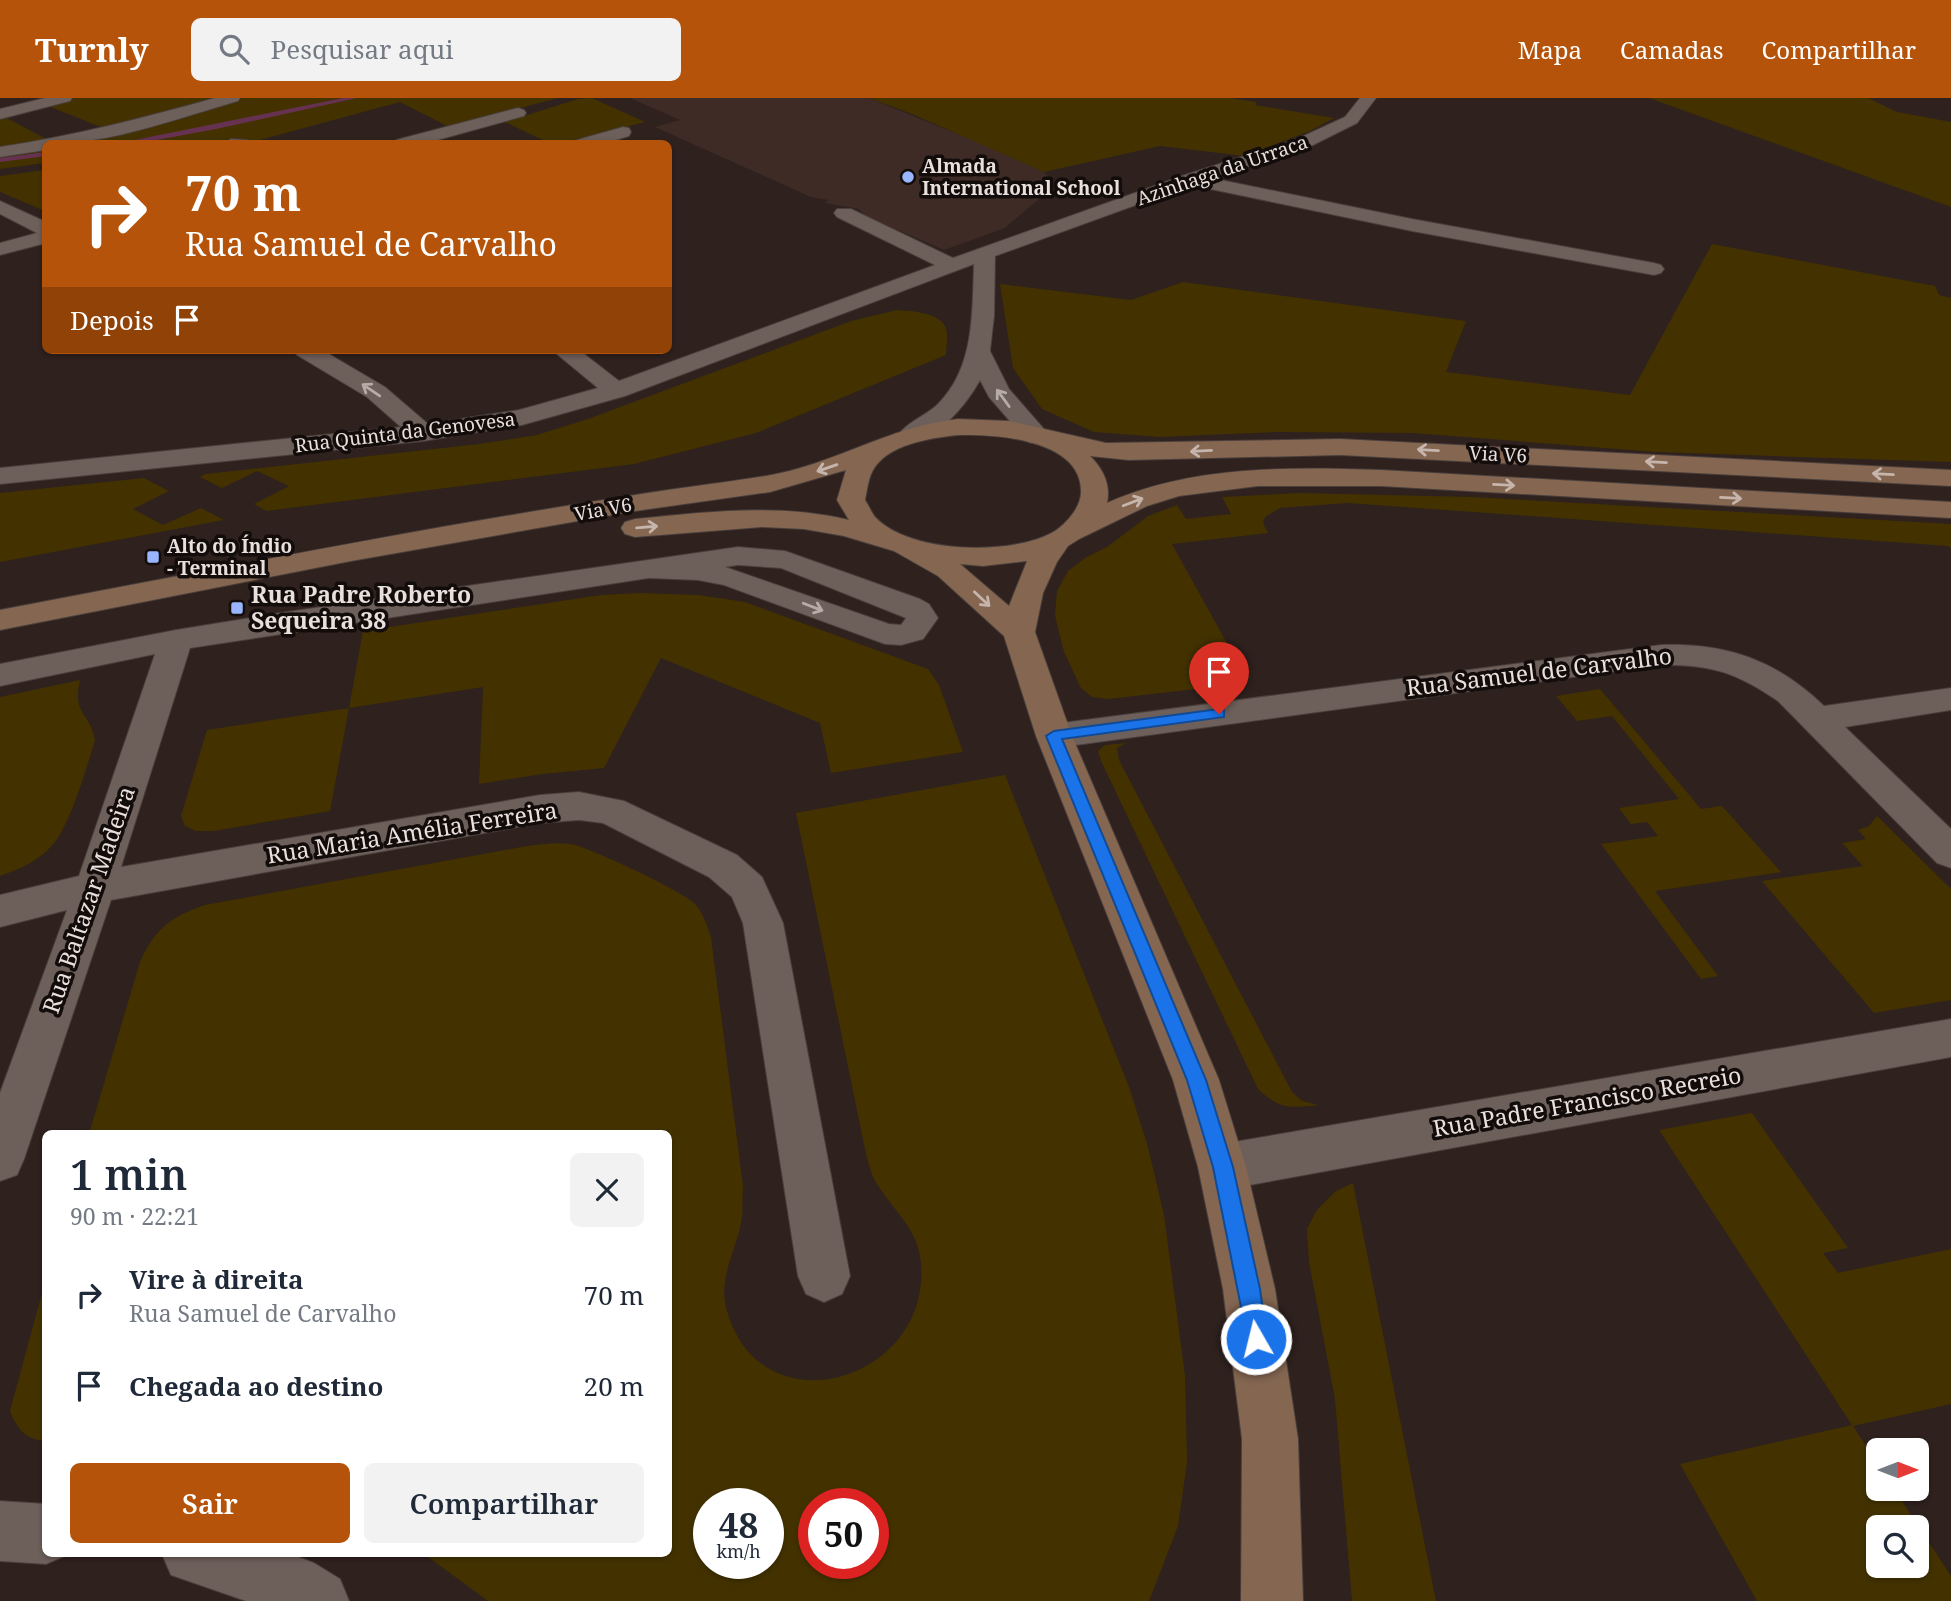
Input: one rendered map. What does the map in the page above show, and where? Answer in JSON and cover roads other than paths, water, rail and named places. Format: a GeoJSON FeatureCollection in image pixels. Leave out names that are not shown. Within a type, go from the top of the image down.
{"type":"FeatureCollection","features":[{"type":"Feature","properties":{"kind":"main road"},"geometry":{"type":"LineString","coordinates":[[1019,632],[1031,580],[1040,561],[1085,518],[1094,502],[1092,476],[1077,458],[1042,437],[1012,429],[970,426],[943,428],[901,440],[863,465],[852,484],[852,496],[854,506],[865,523],[949,570],[1019,632],[1054,736],[1196,1080],[1223,1167],[1249,1289],[1270,1439],[1272,1601]]}},
{"type":"Feature","properties":{"kind":"main road","name":"Via V6"},"geometry":{"type":"LineString","coordinates":[[1042,437],[1106,451],[1365,448],[1951,478]]}},
{"type":"Feature","properties":{"kind":"main road","name":"Via V6"},"geometry":{"type":"LineString","coordinates":[[0,620],[311,560],[635,503],[770,484],[817,472],[901,440]]}},
{"type":"Feature","properties":{"kind":"main road","name":"Via V6"},"geometry":{"type":"LineString","coordinates":[[1065,536],[1148,496],[1179,488],[1275,478],[1433,481],[1951,509]]}},
{"type":"Feature","properties":{"kind":"main road","name":"Via V6"},"geometry":{"type":"LineString","coordinates":[[311,560],[740,519],[804,520],[897,543]]}},
{"type":"Feature","properties":{"kind":"main road"},"geometry":{"type":"LineString","coordinates":[[897,543],[947,556],[985,558],[1023,552],[1065,536]]}},
{"type":"Feature","properties":{"kind":"street"},"geometry":{"type":"LineString","coordinates":[[0,114],[64,98]]}},
{"type":"Feature","properties":{"kind":"street"},"geometry":{"type":"LineString","coordinates":[[72,140],[127,128],[232,98]]}},
{"type":"Feature","properties":{"kind":"street","name":"Azinhaga da Urraca"},"geometry":{"type":"LineString","coordinates":[[985,253],[1188,180],[1303,143],[1351,120],[1368,98]]}},
{"type":"Feature","properties":{"kind":"street"},"geometry":{"type":"LineString","coordinates":[[416,140],[518,113]]}},
{"type":"Feature","properties":{"kind":"street"},"geometry":{"type":"LineString","coordinates":[[596,140],[623,132]]}},
{"type":"Feature","properties":{"kind":"street"},"geometry":{"type":"LineString","coordinates":[[0,152],[42,146]]}},
{"type":"Feature","properties":{"kind":"street"},"geometry":{"type":"LineString","coordinates":[[1188,180],[1425,228],[1654,269]]}},
{"type":"Feature","properties":{"kind":"street"},"geometry":{"type":"LineString","coordinates":[[0,207],[42,228]]}},
{"type":"Feature","properties":{"kind":"street"},"geometry":{"type":"LineString","coordinates":[[844,213],[954,265]]}},
{"type":"Feature","properties":{"kind":"street"},"geometry":{"type":"LineString","coordinates":[[0,249],[42,238]]}},
{"type":"Feature","properties":{"kind":"street"},"geometry":{"type":"LineString","coordinates":[[901,440],[954,402],[970,377],[980,354],[985,253]]}},
{"type":"Feature","properties":{"kind":"street","name":"Rua Quinta da Genovesa"},"geometry":{"type":"LineString","coordinates":[[0,476],[423,433],[522,417],[616,391],[985,253]]}},
{"type":"Feature","properties":{"kind":"street"},"geometry":{"type":"LineString","coordinates":[[312,354],[376,392],[423,433]]}},
{"type":"Feature","properties":{"kind":"street"},"geometry":{"type":"LineString","coordinates":[[569,354],[616,391]]}},
{"type":"Feature","properties":{"kind":"street"},"geometry":{"type":"LineString","coordinates":[[980,354],[998,392],[1042,437]]}},
{"type":"Feature","properties":{"kind":"street"},"geometry":{"type":"LineString","coordinates":[[0,675],[176,640],[653,570],[738,555],[784,560],[909,606],[921,614],[921,622],[908,634],[885,635],[761,587],[714,573],[653,570]]}},
{"type":"Feature","properties":{"kind":"street"},"geometry":{"type":"LineString","coordinates":[[761,587],[753,583],[751,571],[766,561],[784,560]]}},
{"type":"Feature","properties":{"kind":"street","name":"Rua Baltazar Madeira"},"geometry":{"type":"LineString","coordinates":[[0,1159],[95,887],[176,640]]}},
{"type":"Feature","properties":{"kind":"street","name":"Rua Samuel de Carvalho"},"geometry":{"type":"LineString","coordinates":[[1054,736],[1661,655],[1695,653],[1728,660],[1761,673],[1790,693],[1951,853]]}},
{"type":"Feature","properties":{"kind":"street"},"geometry":{"type":"LineString","coordinates":[[1818,719],[1951,699]]}},
{"type":"Feature","properties":{"kind":"street","name":"Rua Maria Amélia Ferreira"},"geometry":{"type":"LineString","coordinates":[[0,911],[95,887],[540,808],[579,806],[611,811],[723,866],[748,888],[762,923],[824,1276]]}},
{"type":"Feature","properties":{"kind":"street","name":"Rua Padre Francisco Recreio"},"geometry":{"type":"LineString","coordinates":[[1223,1167],[1951,1038]]}},
{"type":"Feature","properties":{"kind":"street"},"geometry":{"type":"LineString","coordinates":[[0,1531],[42,1534]]}},
{"type":"Feature","properties":{"kind":"street"},"geometry":{"type":"LineString","coordinates":[[202,1557],[292,1585],[318,1601]]}},
{"type":"Feature","properties":{"kind":"waterway"},"geometry":{"type":"LineString","coordinates":[[142,140],[353,98]]}},
{"type":"Feature","properties":{"kind":"waterway"},"geometry":{"type":"LineString","coordinates":[[0,160],[42,155]]}},
{"type":"Feature","properties":{"kind":"place","name":"Almada International School"},"geometry":{"type":"Point","coordinates":[908,177]}},
{"type":"Feature","properties":{"kind":"place","name":"Alto do Índio - Terminal"},"geometry":{"type":"Point","coordinates":[153,557]}},
{"type":"Feature","properties":{"kind":"place","name":"Rua Padre Roberto Sequeira 38"},"geometry":{"type":"Point","coordinates":[237,608]}}]}
